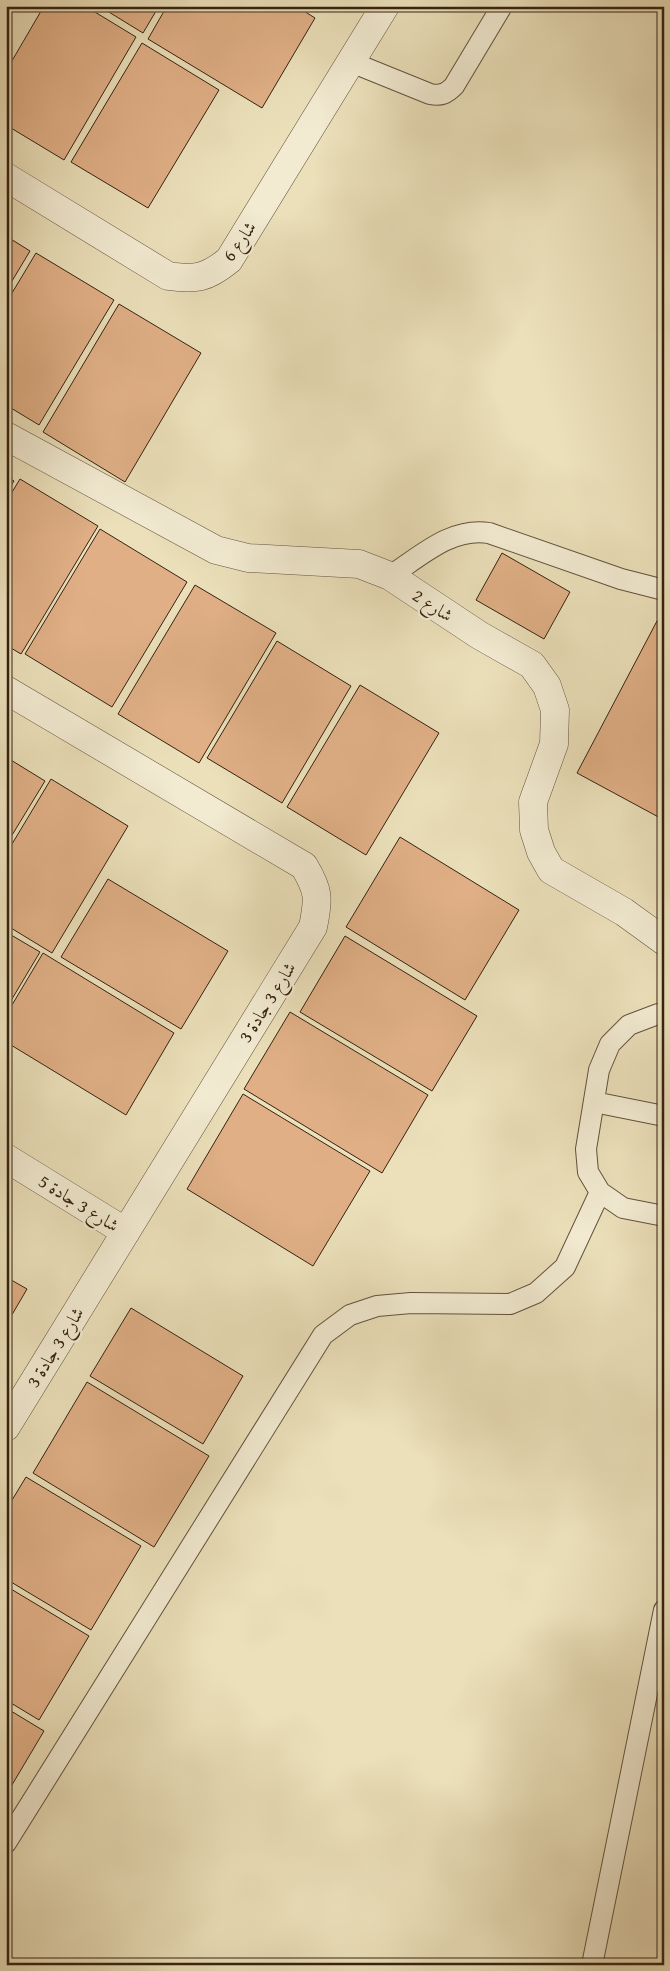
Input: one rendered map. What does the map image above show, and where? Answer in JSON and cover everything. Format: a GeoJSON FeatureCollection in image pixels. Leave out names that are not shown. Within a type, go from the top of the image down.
{"type":"FeatureCollection","features":[{"type":"Feature","properties":{"kind":"street","name":"شارع 6"},"geometry":{"type":"LineString","coordinates":[[6,177],[168,276],[191,279],[206,276],[230,260],[385,6]]}},
{"type":"Feature","properties":{"kind":"street","name":"شارع 2"},"geometry":{"type":"LineString","coordinates":[[6,436],[216,550],[248,558],[359,564],[390,576],[479,635],[532,665],[547,686],[554,710],[554,744],[534,802],[534,830],[541,852],[551,870],[624,912],[664,941]]}},
{"type":"Feature","properties":{"kind":"street","name":"شارع 3 جادة 3"},"geometry":{"type":"LineString","coordinates":[[6,690],[304,866],[314,882],[318,901],[313,927],[6,1426]]}},
{"type":"Feature","properties":{"kind":"street","name":"شارع 3 جادة 5"},"geometry":{"type":"LineString","coordinates":[[6,1158],[126,1232]]}},
{"type":"Feature","properties":{"kind":"lane"},"geometry":{"type":"LineString","coordinates":[[351,62],[430,94],[439,96],[448,93],[502,6]]}},
{"type":"Feature","properties":{"kind":"lane"},"geometry":{"type":"LineString","coordinates":[[390,576],[447,539],[468,532],[478,532],[489,533],[621,579],[664,590]]}},
{"type":"Feature","properties":{"kind":"lane"},"geometry":{"type":"LineString","coordinates":[[664,1015],[658,1014],[629,1026],[610,1044],[599,1070],[586,1149],[588,1172],[600,1192],[623,1208],[664,1216]]}},
{"type":"Feature","properties":{"kind":"lane"},"geometry":{"type":"LineString","coordinates":[[594,1102],[664,1116]]}},
{"type":"Feature","properties":{"kind":"lane"},"geometry":{"type":"LineString","coordinates":[[6,1843],[324,1335],[350,1315],[377,1306],[411,1303],[510,1304],[536,1293],[565,1267],[600,1192]]}},
{"type":"Feature","properties":{"kind":"lane"},"geometry":{"type":"LineString","coordinates":[[592,1965],[664,1610]]}},
{"type":"Feature","properties":{"kind":"building"},"geometry":{"type":"Polygon","coordinates":[[[44,6],[85,6],[136,37],[64,160],[6,125],[6,71],[44,6]]]}},
{"type":"Feature","properties":{"kind":"building"},"geometry":{"type":"Polygon","coordinates":[[[99,6],[159,6],[143,33],[99,6]]]}},
{"type":"Feature","properties":{"kind":"building"},"geometry":{"type":"Polygon","coordinates":[[[167,6],[296,6],[315,18],[262,108],[148,39],[167,6]]]}},
{"type":"Feature","properties":{"kind":"building"},"geometry":{"type":"Polygon","coordinates":[[[309,6],[321,6],[318,12],[309,6]]]}},
{"type":"Feature","properties":{"kind":"building"},"geometry":{"type":"Polygon","coordinates":[[[142,43],[219,90],[148,208],[71,162],[142,43]]]}},
{"type":"Feature","properties":{"kind":"building"},"geometry":{"type":"Polygon","coordinates":[[[6,236],[30,251],[6,291],[6,236]]]}},
{"type":"Feature","properties":{"kind":"building"},"geometry":{"type":"Polygon","coordinates":[[[36,253],[114,300],[39,425],[6,405],[6,303],[36,253]]]}},
{"type":"Feature","properties":{"kind":"building"},"geometry":{"type":"Polygon","coordinates":[[[119,304],[201,353],[125,482],[43,432],[119,304]]]}},
{"type":"Feature","properties":{"kind":"building"},"geometry":{"type":"Polygon","coordinates":[[[6,476],[14,481],[6,494],[6,476]]]}},
{"type":"Feature","properties":{"kind":"building"},"geometry":{"type":"Polygon","coordinates":[[[20,479],[98,526],[21,654],[6,645],[6,502],[20,479]]]}},
{"type":"Feature","properties":{"kind":"building"},"geometry":{"type":"Polygon","coordinates":[[[100,529],[187,582],[112,707],[25,654],[100,529]]]}},
{"type":"Feature","properties":{"kind":"building"},"geometry":{"type":"Polygon","coordinates":[[[502,553],[570,592],[544,639],[476,600],[502,553]]]}},
{"type":"Feature","properties":{"kind":"building"},"geometry":{"type":"Polygon","coordinates":[[[195,585],[276,633],[199,763],[118,714],[195,585]]]}},
{"type":"Feature","properties":{"kind":"building"},"geometry":{"type":"Polygon","coordinates":[[[657,621],[664,624],[664,820],[577,773],[657,621]]]}},
{"type":"Feature","properties":{"kind":"building"},"geometry":{"type":"Polygon","coordinates":[[[277,641],[351,686],[282,803],[207,758],[277,641]]]}},
{"type":"Feature","properties":{"kind":"building"},"geometry":{"type":"Polygon","coordinates":[[[360,685],[439,733],[366,855],[287,807],[360,685]]]}},
{"type":"Feature","properties":{"kind":"building"},"geometry":{"type":"Polygon","coordinates":[[[6,757],[45,781],[6,845],[6,757]]]}},
{"type":"Feature","properties":{"kind":"building"},"geometry":{"type":"Polygon","coordinates":[[[51,779],[128,826],[52,953],[6,925],[6,854],[51,779]]]}},
{"type":"Feature","properties":{"kind":"building"},"geometry":{"type":"Polygon","coordinates":[[[400,837],[519,910],[465,1000],[346,927],[400,837]]]}},
{"type":"Feature","properties":{"kind":"building"},"geometry":{"type":"Polygon","coordinates":[[[108,879],[228,951],[181,1029],[61,957],[108,879]]]}},
{"type":"Feature","properties":{"kind":"building"},"geometry":{"type":"Polygon","coordinates":[[[6,932],[40,952],[6,1009],[6,932]]]}},
{"type":"Feature","properties":{"kind":"building"},"geometry":{"type":"Polygon","coordinates":[[[345,936],[477,1016],[432,1091],[300,1012],[345,936]]]}},
{"type":"Feature","properties":{"kind":"building"},"geometry":{"type":"Polygon","coordinates":[[[43,953],[174,1033],[126,1115],[6,1042],[6,1015],[43,953]]]}},
{"type":"Feature","properties":{"kind":"building"},"geometry":{"type":"Polygon","coordinates":[[[290,1012],[428,1095],[382,1173],[244,1089],[290,1012]]]}},
{"type":"Feature","properties":{"kind":"building"},"geometry":{"type":"Polygon","coordinates":[[[243,1094],[370,1171],[313,1266],[187,1189],[243,1094]]]}},
{"type":"Feature","properties":{"kind":"building"},"geometry":{"type":"Polygon","coordinates":[[[6,1277],[27,1289],[6,1325],[6,1277]]]}},
{"type":"Feature","properties":{"kind":"building"},"geometry":{"type":"Polygon","coordinates":[[[131,1308],[243,1376],[203,1444],[90,1376],[131,1308]]]}},
{"type":"Feature","properties":{"kind":"building"},"geometry":{"type":"Polygon","coordinates":[[[87,1382],[209,1456],[154,1547],[33,1473],[87,1382]]]}},
{"type":"Feature","properties":{"kind":"building"},"geometry":{"type":"Polygon","coordinates":[[[26,1477],[141,1546],[91,1630],[6,1579],[6,1510],[26,1477]]]}},
{"type":"Feature","properties":{"kind":"building"},"geometry":{"type":"Polygon","coordinates":[[[6,1586],[89,1636],[39,1720],[6,1700],[6,1586]]]}},
{"type":"Feature","properties":{"kind":"building"},"geometry":{"type":"Polygon","coordinates":[[[6,1708],[44,1731],[6,1795],[6,1708]]]}}]}
